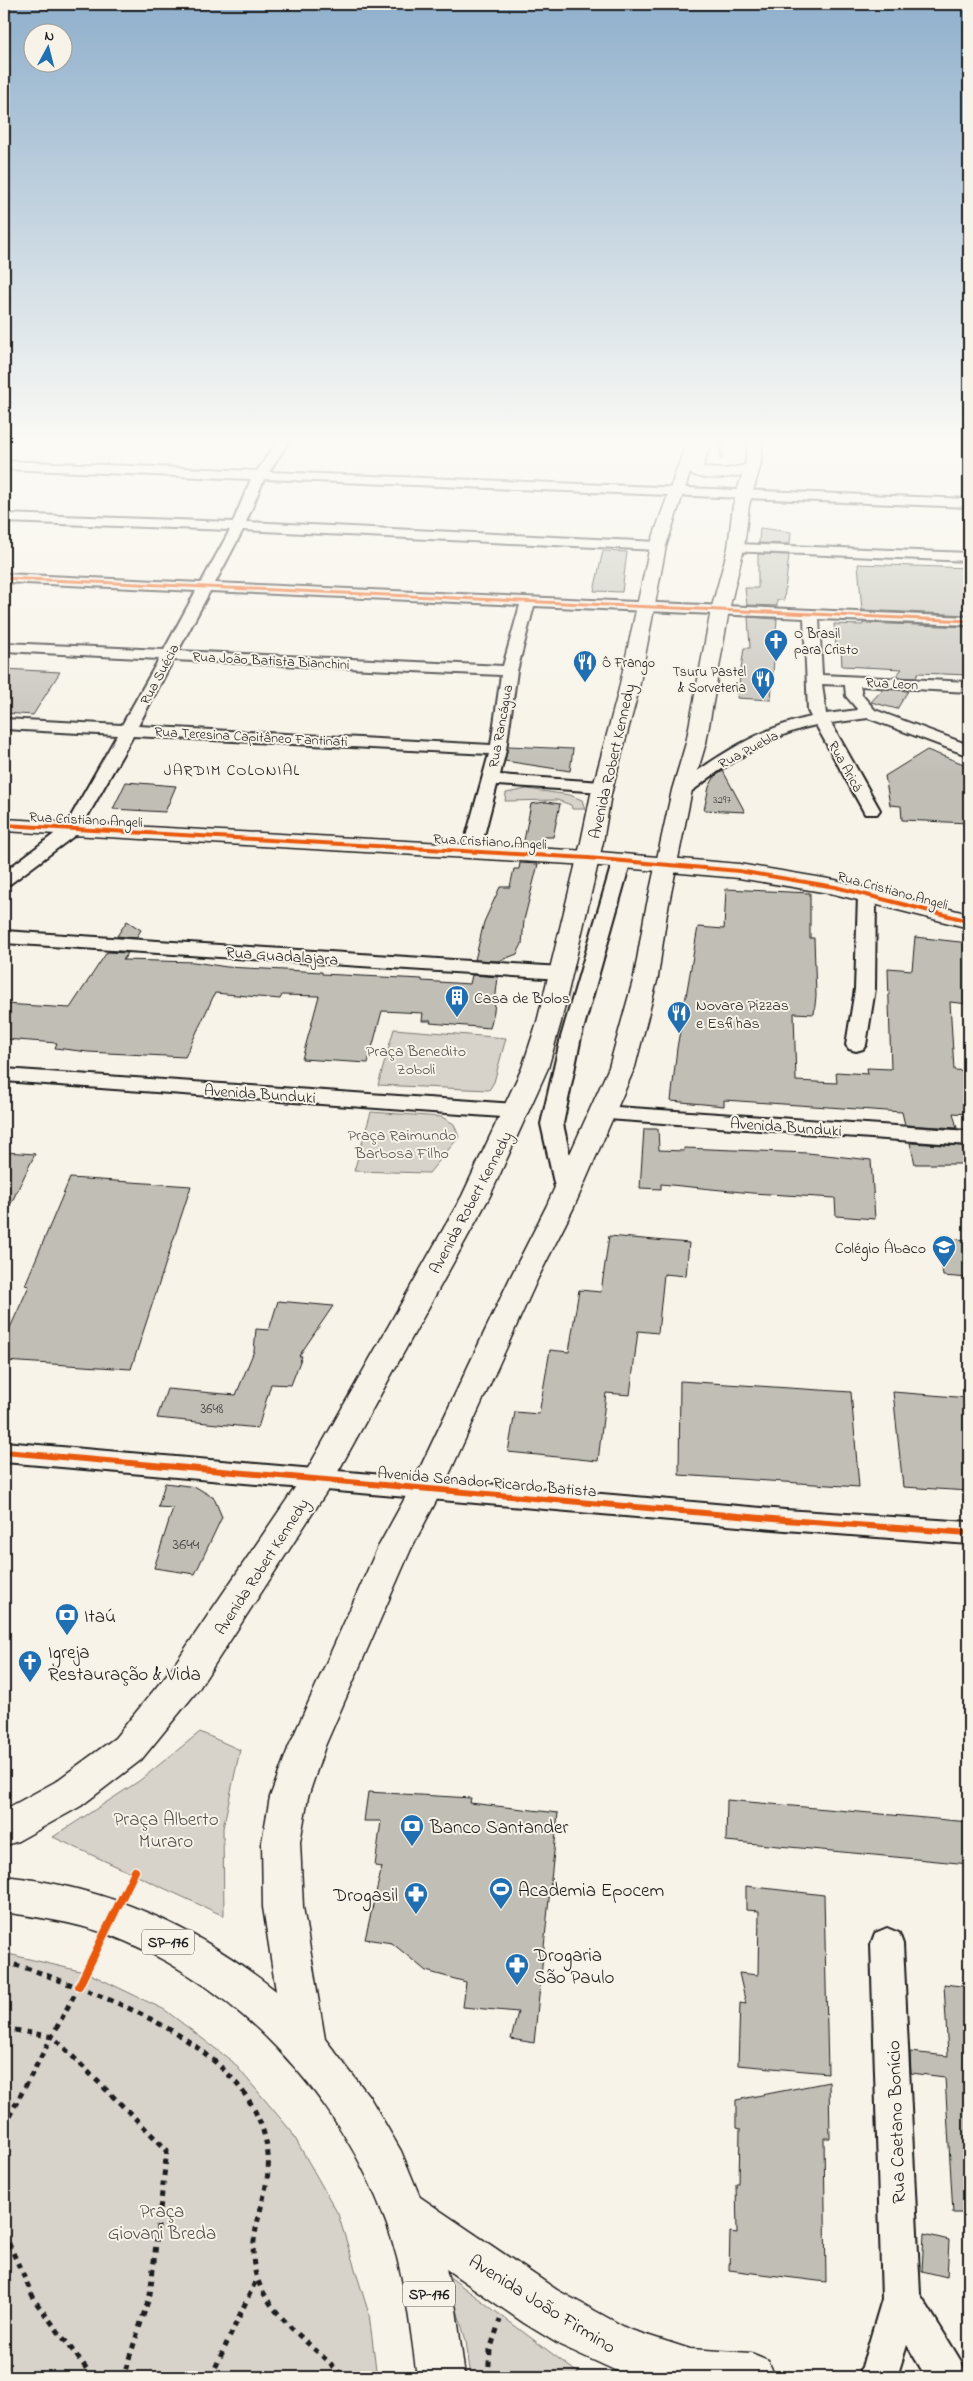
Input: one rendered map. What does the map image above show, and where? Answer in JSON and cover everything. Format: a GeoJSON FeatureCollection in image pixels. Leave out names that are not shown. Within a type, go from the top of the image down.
{"type":"FeatureCollection","features":[{"type":"Feature","properties":{"kind":"main road","name":"Avenida Robert Kennedy"},"geometry":{"type":"LineString","coordinates":[[4,1829],[68,1794],[128,1748],[185,1679],[318,1479],[476,1196],[534,1068],[561,973],[588,858],[602,787],[628,693],[656,554]]}},
{"type":"Feature","properties":{"kind":"main road"},"geometry":{"type":"LineString","coordinates":[[305,2045],[283,1907],[281,1842],[289,1797],[307,1746],[394,1548],[427,1488],[567,1192],[622,1067],[646,977],[665,865],[682,790],[696,743],[712,665],[720,610],[734,554]]}},
{"type":"Feature","properties":{"kind":"main road","name":"Rua Cristiano Angeli"},"geometry":{"type":"LineString","coordinates":[[4,825],[622,860],[790,878],[867,895],[969,922]]}},
{"type":"Feature","properties":{"kind":"main road","name":"SP-176"},"geometry":{"type":"LineString","coordinates":[[4,1894],[58,1902],[112,1917],[182,1948],[247,1990],[305,2045],[335,2082],[361,2121],[386,2167],[405,2213],[428,2288],[441,2377]]}},
{"type":"Feature","properties":{"kind":"main road","name":"Avenida João Firmino"},"geometry":{"type":"LineString","coordinates":[[405,2213],[511,2286],[622,2353],[692,2374],[751,2377]]}},
{"type":"Feature","properties":{"kind":"street","name":"Rua Suécia"},"geometry":{"type":"LineString","coordinates":[[4,880],[72,829],[223,554]]}},
{"type":"Feature","properties":{"kind":"street"},"geometry":{"type":"LineString","coordinates":[[878,554],[969,558]]}},
{"type":"Feature","properties":{"kind":"street"},"geometry":{"type":"LineString","coordinates":[[4,578],[969,621]]}},
{"type":"Feature","properties":{"kind":"street","name":"Rua Rancágua"},"geometry":{"type":"LineString","coordinates":[[470,851],[498,750],[509,671],[528,601]]}},
{"type":"Feature","properties":{"kind":"street","name":"Rua Aricá"},"geometry":{"type":"LineString","coordinates":[[811,614],[816,711],[870,810]]}},
{"type":"Feature","properties":{"kind":"street","name":"Rua João Batista Bianchini"},"geometry":{"type":"LineString","coordinates":[[4,647],[509,671]]}},
{"type":"Feature","properties":{"kind":"street","name":"Rua Leon"},"geometry":{"type":"LineString","coordinates":[[815,679],[969,687]]}},
{"type":"Feature","properties":{"kind":"street"},"geometry":{"type":"LineString","coordinates":[[852,681],[854,696],[869,712],[969,751]]}},
{"type":"Feature","properties":{"kind":"street","name":"Rua Aricá"},"geometry":{"type":"LineString","coordinates":[[821,721],[869,712]]}},
{"type":"Feature","properties":{"kind":"street","name":"Rua Puebla"},"geometry":{"type":"LineString","coordinates":[[682,790],[725,758],[754,742],[793,726],[821,721]]}},
{"type":"Feature","properties":{"kind":"street","name":"Rua Teresina Capitâneo Fantinati"},"geometry":{"type":"LineString","coordinates":[[4,724],[498,750]]}},
{"type":"Feature","properties":{"kind":"street"},"geometry":{"type":"LineString","coordinates":[[490,779],[602,787]]}},
{"type":"Feature","properties":{"kind":"street"},"geometry":{"type":"LineString","coordinates":[[567,1192],[552,1124],[572,1037],[622,860]]}},
{"type":"Feature","properties":{"kind":"street"},"geometry":{"type":"LineString","coordinates":[[856,1045],[862,1025],[865,999],[864,924],[867,895]]}},
{"type":"Feature","properties":{"kind":"street","name":"Rua Guadalajara"},"geometry":{"type":"LineString","coordinates":[[4,937],[561,973]]}},
{"type":"Feature","properties":{"kind":"street","name":"Avenida Bunduki"},"geometry":{"type":"LineString","coordinates":[[4,1075],[516,1111]]}},
{"type":"Feature","properties":{"kind":"street","name":"Avenida Bunduki"},"geometry":{"type":"LineString","coordinates":[[602,1113],[969,1138]]}},
{"type":"Feature","properties":{"kind":"street","name":"Avenida Senador Ricardo Batista"},"geometry":{"type":"LineString","coordinates":[[4,1452],[785,1520],[969,1532]]}},
{"type":"Feature","properties":{"kind":"street","name":"Rua Caetano Bonício"},"geometry":{"type":"LineString","coordinates":[[878,2377],[901,2299],[887,1944]]}},
{"type":"Feature","properties":{"kind":"street","name":"Rua Caetano Bonício"},"geometry":{"type":"LineString","coordinates":[[901,2299],[948,2377]]}},
{"type":"Feature","properties":{"kind":"path"},"geometry":{"type":"LineString","coordinates":[[4,1963],[13,1964],[79,1986],[155,2022],[193,2046],[230,2073],[263,2119],[268,2155],[255,2255],[257,2278],[275,2308],[344,2377]]}},
{"type":"Feature","properties":{"kind":"path"},"geometry":{"type":"LineString","coordinates":[[4,2126],[53,2037],[83,1977]]}},
{"type":"Feature","properties":{"kind":"path"},"geometry":{"type":"LineString","coordinates":[[4,2028],[53,2037],[167,2150],[150,2295],[124,2377]]}},
{"type":"Feature","properties":{"kind":"path"},"geometry":{"type":"LineString","coordinates":[[4,2233],[35,2301],[93,2377]]}},
{"type":"Feature","properties":{"kind":"path"},"geometry":{"type":"LineString","coordinates":[[211,2377],[257,2278]]}},
{"type":"Feature","properties":{"kind":"path"},"geometry":{"type":"LineString","coordinates":[[488,2377],[490,2350],[511,2286]]}},
{"type":"Feature","properties":{"kind":"green space"},"geometry":{"type":"Polygon","coordinates":[[[527,789],[570,795],[582,800],[585,809],[572,809],[571,805],[557,800],[505,801],[506,793],[527,789]]]}},
{"type":"Feature","properties":{"kind":"green space","name":"Praça Benedito Zoboli"},"geometry":{"type":"Polygon","coordinates":[[[394,1029],[506,1038],[494,1082],[489,1090],[378,1085],[394,1029]]]}},
{"type":"Feature","properties":{"kind":"green space","name":"Praça Raimundo Barbosa Filho"},"geometry":{"type":"Polygon","coordinates":[[[371,1112],[442,1117],[454,1124],[459,1137],[429,1173],[354,1171],[371,1112]]]}},
{"type":"Feature","properties":{"kind":"green space","name":"Praça Alberto Muraro"},"geometry":{"type":"Polygon","coordinates":[[[200,1732],[240,1750],[223,1828],[224,1916],[53,1837],[139,1781],[200,1732]]]}},
{"type":"Feature","properties":{"kind":"green space","name":"Praça Giovani Breda"},"geometry":{"type":"Polygon","coordinates":[[[4,1953],[88,1973],[165,2010],[233,2062],[291,2131],[338,2214],[369,2314],[377,2377],[4,2377],[4,1953]]]}},
{"type":"Feature","properties":{"kind":"green space"},"geometry":{"type":"Polygon","coordinates":[[[447,2275],[582,2376],[586,2377],[471,2377],[466,2341],[447,2275]]]}},
{"type":"Feature","properties":{"kind":"building"},"geometry":{"type":"Polygon","coordinates":[[[602,554],[627,554],[622,592],[594,591],[602,554]]]}},
{"type":"Feature","properties":{"kind":"building"},"geometry":{"type":"Polygon","coordinates":[[[758,554],[789,555],[784,600],[777,600],[777,606],[747,605],[745,588],[758,588],[758,554]]]}},
{"type":"Feature","properties":{"kind":"building"},"geometry":{"type":"Polygon","coordinates":[[[858,564],[969,568],[969,615],[862,610],[858,564]]]}},
{"type":"Feature","properties":{"kind":"building"},"geometry":{"type":"Polygon","coordinates":[[[748,617],[777,619],[771,700],[737,698],[744,648],[750,648],[748,617]]]}},
{"type":"Feature","properties":{"kind":"building"},"geometry":{"type":"Polygon","coordinates":[[[863,623],[969,627],[969,675],[918,673],[916,678],[895,677],[902,669],[842,666],[841,647],[836,646],[834,624],[863,625],[863,623]]]}},
{"type":"Feature","properties":{"kind":"building"},"geometry":{"type":"Polygon","coordinates":[[[4,669],[60,672],[33,715],[4,713],[4,669]]]}},
{"type":"Feature","properties":{"kind":"building"},"geometry":{"type":"Polygon","coordinates":[[[883,689],[908,691],[897,709],[871,702],[883,689]]]}},
{"type":"Feature","properties":{"kind":"building"},"geometry":{"type":"Polygon","coordinates":[[[508,746],[573,749],[570,771],[505,761],[508,746]]]}},
{"type":"Feature","properties":{"kind":"building"},"geometry":{"type":"Polygon","coordinates":[[[927,750],[969,766],[969,792],[965,792],[969,823],[902,820],[901,806],[890,805],[885,776],[927,750]]]}},
{"type":"Feature","properties":{"kind":"building"},"geometry":{"type":"Polygon","coordinates":[[[723,771],[745,812],[704,810],[709,787],[715,776],[723,771]]]}},
{"type":"Feature","properties":{"kind":"building"},"geometry":{"type":"Polygon","coordinates":[[[126,782],[176,786],[165,812],[113,809],[126,782]]]}},
{"type":"Feature","properties":{"kind":"building"},"geometry":{"type":"Polygon","coordinates":[[[546,802],[560,804],[553,837],[545,837],[542,847],[523,846],[531,804],[546,802]]]}},
{"type":"Feature","properties":{"kind":"building"},"geometry":{"type":"Polygon","coordinates":[[[520,863],[538,864],[524,920],[522,944],[517,954],[499,961],[475,960],[484,922],[500,887],[510,887],[514,869],[519,869],[520,863]]]}},
{"type":"Feature","properties":{"kind":"building"},"geometry":{"type":"Polygon","coordinates":[[[726,889],[810,893],[810,938],[814,938],[816,996],[814,1014],[794,1013],[796,1081],[837,1083],[836,1072],[868,1074],[867,1068],[891,1069],[888,968],[912,970],[915,937],[969,943],[969,1004],[950,1002],[954,1070],[969,1071],[969,1114],[953,1113],[957,1128],[905,1125],[902,1112],[724,1100],[724,1106],[671,1101],[677,1048],[698,927],[724,929],[726,889]]]}},
{"type":"Feature","properties":{"kind":"building"},"geometry":{"type":"Polygon","coordinates":[[[127,921],[141,930],[136,938],[117,936],[127,921]]]}},
{"type":"Feature","properties":{"kind":"building"},"geometry":{"type":"Polygon","coordinates":[[[107,952],[128,953],[123,960],[194,962],[227,967],[422,979],[422,981],[470,984],[472,975],[498,977],[490,1028],[430,1023],[431,1021],[422,1021],[423,1013],[382,1011],[368,1063],[302,1059],[319,996],[282,995],[280,999],[215,993],[185,1057],[88,1052],[55,1048],[57,1043],[4,1039],[4,1004],[70,1008],[107,952]]]}},
{"type":"Feature","properties":{"kind":"building"},"geometry":{"type":"Polygon","coordinates":[[[644,1129],[658,1129],[659,1150],[684,1151],[684,1148],[808,1153],[871,1160],[875,1219],[836,1216],[835,1198],[752,1193],[661,1184],[661,1189],[640,1188],[644,1129]]]}},
{"type":"Feature","properties":{"kind":"building"},"geometry":{"type":"Polygon","coordinates":[[[910,1143],[962,1146],[966,1164],[915,1164],[910,1143]]]}},
{"type":"Feature","properties":{"kind":"building"},"geometry":{"type":"Polygon","coordinates":[[[4,1152],[35,1154],[4,1218],[4,1152]]]}},
{"type":"Feature","properties":{"kind":"building"},"geometry":{"type":"Polygon","coordinates":[[[70,1178],[191,1186],[131,1369],[4,1361],[4,1341],[29,1286],[25,1285],[70,1178]]]}},
{"type":"Feature","properties":{"kind":"building"},"geometry":{"type":"Polygon","coordinates":[[[609,1236],[689,1243],[686,1276],[664,1274],[658,1333],[638,1331],[630,1395],[606,1393],[598,1461],[508,1452],[515,1412],[539,1414],[550,1350],[569,1352],[579,1290],[601,1292],[609,1236]]]}},
{"type":"Feature","properties":{"kind":"building"},"geometry":{"type":"Polygon","coordinates":[[[939,1238],[969,1240],[969,1278],[943,1276],[939,1238]]]}},
{"type":"Feature","properties":{"kind":"building"},"geometry":{"type":"Polygon","coordinates":[[[278,1301],[333,1306],[299,1356],[302,1356],[291,1385],[271,1384],[258,1428],[157,1418],[167,1389],[236,1395],[254,1351],[256,1329],[269,1330],[278,1301]]]}},
{"type":"Feature","properties":{"kind":"building"},"geometry":{"type":"Polygon","coordinates":[[[680,1381],[851,1392],[859,1487],[679,1475],[680,1381]]]}},
{"type":"Feature","properties":{"kind":"building"},"geometry":{"type":"Polygon","coordinates":[[[893,1392],[969,1398],[969,1491],[903,1487],[893,1392]]]}},
{"type":"Feature","properties":{"kind":"building"},"geometry":{"type":"Polygon","coordinates":[[[165,1483],[196,1487],[214,1498],[222,1517],[195,1574],[154,1568],[173,1508],[158,1507],[165,1483]]]}},
{"type":"Feature","properties":{"kind":"building"},"geometry":{"type":"Polygon","coordinates":[[[368,1792],[471,1798],[470,1803],[558,1813],[534,2043],[511,2039],[518,2012],[463,2007],[466,1982],[426,1971],[392,1943],[365,1939],[382,1867],[375,1866],[381,1821],[364,1821],[368,1792]]]}},
{"type":"Feature","properties":{"kind":"building"},"geometry":{"type":"Polygon","coordinates":[[[727,1800],[969,1822],[969,1864],[726,1841],[727,1800]]]}},
{"type":"Feature","properties":{"kind":"building"},"geometry":{"type":"Polygon","coordinates":[[[746,1886],[824,1895],[828,2073],[738,2065],[740,2003],[746,2004],[739,1973],[758,1975],[759,1911],[746,1910],[746,1886]]]}},
{"type":"Feature","properties":{"kind":"building"},"geometry":{"type":"Polygon","coordinates":[[[944,1984],[969,1987],[969,2213],[953,2213],[945,2077],[911,2073],[910,2052],[948,2056],[944,1984]]]}},
{"type":"Feature","properties":{"kind":"building"},"geometry":{"type":"Polygon","coordinates":[[[829,2082],[830,2138],[824,2138],[826,2282],[729,2270],[730,2232],[737,2233],[736,2184],[739,2184],[740,2129],[736,2128],[736,2100],[829,2082]]]}},
{"type":"Feature","properties":{"kind":"building"},"geometry":{"type":"Polygon","coordinates":[[[924,2234],[949,2240],[947,2277],[922,2271],[924,2234]]]}},
{"type":"Feature","properties":{"kind":"cycle path"},"geometry":{"type":"LineString","coordinates":[[4,578],[969,621]]}},
{"type":"Feature","properties":{"kind":"cycle path"},"geometry":{"type":"LineString","coordinates":[[4,825],[588,858],[739,871],[835,887],[969,921]]}},
{"type":"Feature","properties":{"kind":"cycle path"},"geometry":{"type":"LineString","coordinates":[[4,1452],[785,1520],[969,1533]]}},
{"type":"Feature","properties":{"kind":"cycle path"},"geometry":{"type":"LineString","coordinates":[[79,1986],[135,1871]]}},
{"type":"Feature","properties":{"kind":"place","name":"O Brasil para Cristo"},"geometry":{"type":"Point","coordinates":[776,662]}},
{"type":"Feature","properties":{"kind":"place","name":"Ô Frango"},"geometry":{"type":"Point","coordinates":[585,683]}},
{"type":"Feature","properties":{"kind":"place","name":"Tsuru Pastel & Sorveteria"},"geometry":{"type":"Point","coordinates":[763,700]}},
{"type":"Feature","properties":{"kind":"place","name":"Casa de Bolos"},"geometry":{"type":"Point","coordinates":[457,1018]}},
{"type":"Feature","properties":{"kind":"place","name":"Novara Pizzas e Esfihas"},"geometry":{"type":"Point","coordinates":[679,1034]}},
{"type":"Feature","properties":{"kind":"place","name":"Colégio Ábaco"},"geometry":{"type":"Point","coordinates":[944,1268]}},
{"type":"Feature","properties":{"kind":"place","name":"Itaú"},"geometry":{"type":"Point","coordinates":[67,1636]}},
{"type":"Feature","properties":{"kind":"place","name":"Igreja Restauração & Vida"},"geometry":{"type":"Point","coordinates":[30,1683]}},
{"type":"Feature","properties":{"kind":"place","name":"Banco Santander"},"geometry":{"type":"Point","coordinates":[412,1847]}},
{"type":"Feature","properties":{"kind":"place","name":"Academia Epocem"},"geometry":{"type":"Point","coordinates":[501,1910]}},
{"type":"Feature","properties":{"kind":"place","name":"Drogasil"},"geometry":{"type":"Point","coordinates":[416,1915]}},
{"type":"Feature","properties":{"kind":"place","name":"Drogaria São Paulo"},"geometry":{"type":"Point","coordinates":[517,1986]}},
{"type":"Feature","properties":{"kind":"district","name":"JARDIM COLONIAL"},"geometry":{"type":"Point","coordinates":[232,769]}}]}
